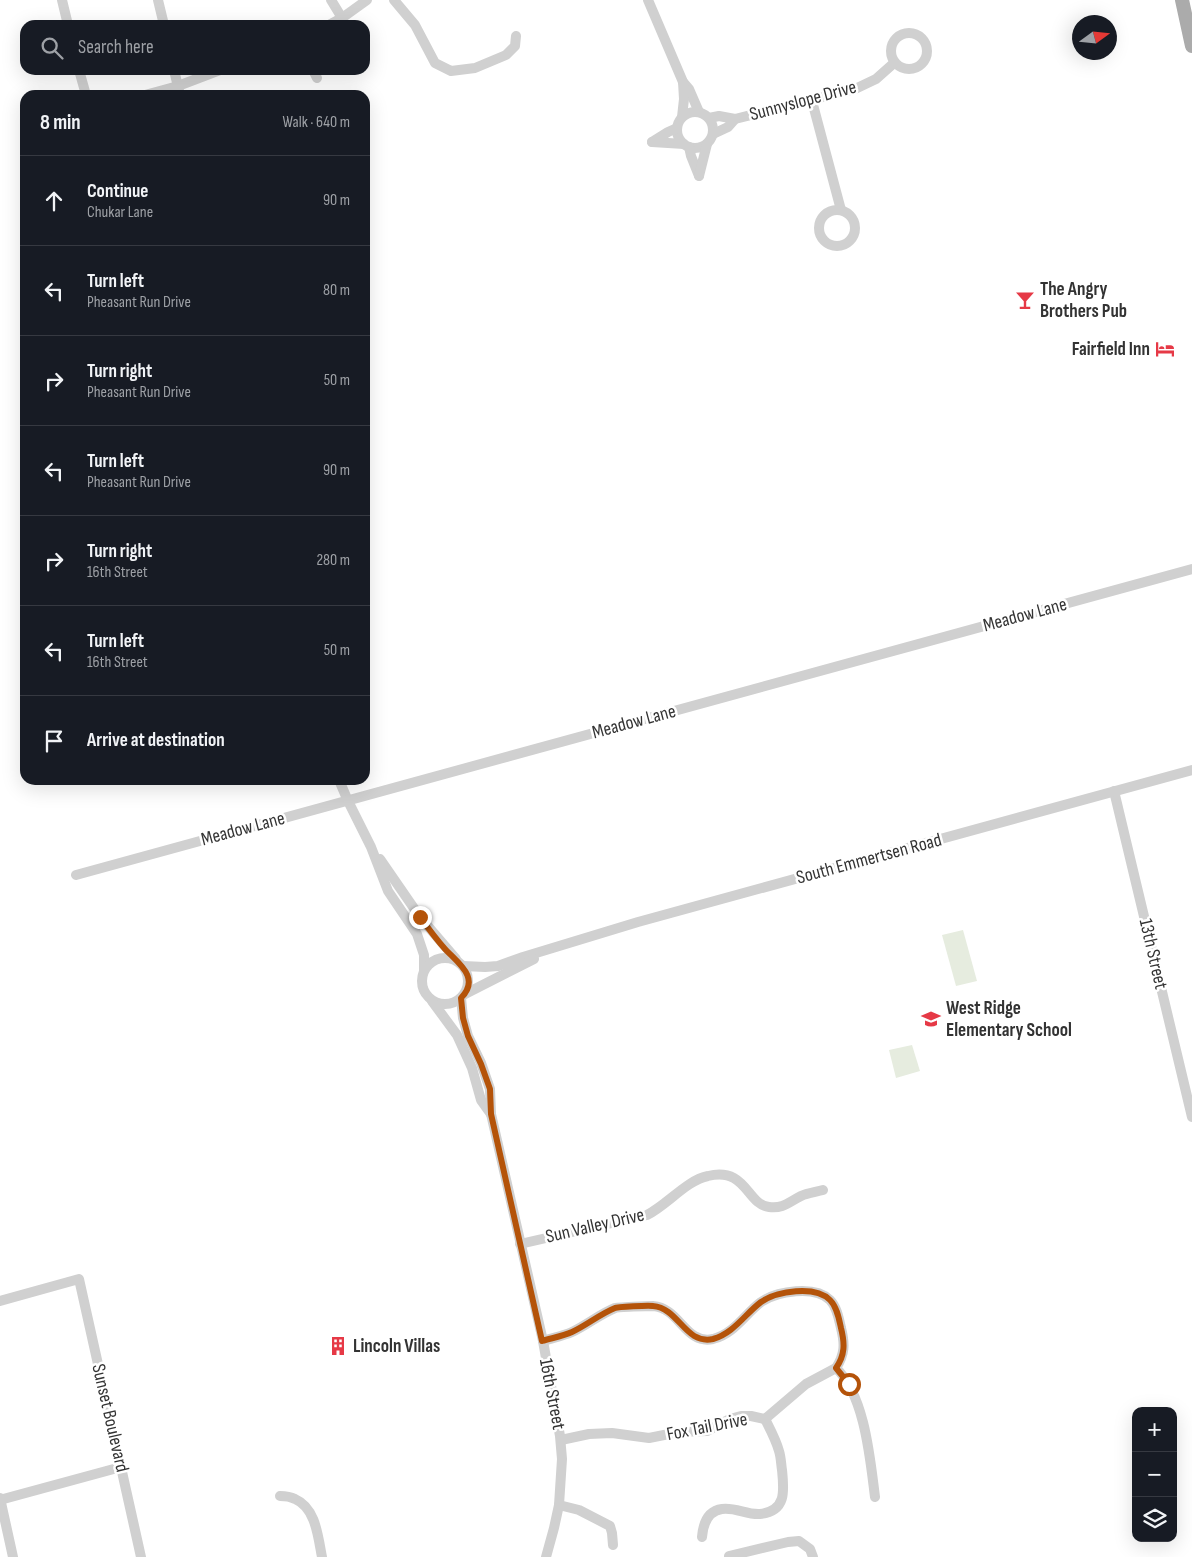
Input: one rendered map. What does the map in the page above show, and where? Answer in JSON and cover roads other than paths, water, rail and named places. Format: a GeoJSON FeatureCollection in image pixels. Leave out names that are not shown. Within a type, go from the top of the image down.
{"type":"FeatureCollection","features":[{"type":"Feature","properties":{"kind":"main road"},"geometry":{"type":"LineString","coordinates":[[1182,0],[1192,46]]}},
{"type":"Feature","properties":{"kind":"street"},"geometry":{"type":"LineString","coordinates":[[62,0],[67,20]]}},
{"type":"Feature","properties":{"kind":"street"},"geometry":{"type":"LineString","coordinates":[[158,0],[163,20]]}},
{"type":"Feature","properties":{"kind":"street"},"geometry":{"type":"LineString","coordinates":[[331,0],[342,18]]}},
{"type":"Feature","properties":{"kind":"street"},"geometry":{"type":"LineString","coordinates":[[338,20],[367,0]]}},
{"type":"Feature","properties":{"kind":"street"},"geometry":{"type":"LineString","coordinates":[[394,0],[415,26],[435,63],[451,71],[476,68],[506,54],[515,46],[516,36]]}},
{"type":"Feature","properties":{"kind":"street"},"geometry":{"type":"LineString","coordinates":[[648,0],[683,82],[689,89],[699,112],[709,118],[713,127],[713,134],[707,144],[702,147],[652,142],[677,128]]}},
{"type":"Feature","properties":{"kind":"street","name":"Sunnyslope Drive"},"geometry":{"type":"LineString","coordinates":[[709,118],[719,116],[735,119],[855,89],[876,79],[894,63]]}},
{"type":"Feature","properties":{"kind":"street"},"geometry":{"type":"LineString","coordinates":[[80,75],[85,90]]}},
{"type":"Feature","properties":{"kind":"street"},"geometry":{"type":"LineString","coordinates":[[175,75],[179,90],[210,75]]}},
{"type":"Feature","properties":{"kind":"street"},"geometry":{"type":"LineString","coordinates":[[683,82],[682,117],[677,128],[677,134],[687,146],[699,176],[707,144]]}},
{"type":"Feature","properties":{"kind":"street"},"geometry":{"type":"LineString","coordinates":[[812,101],[841,210]]}},
{"type":"Feature","properties":{"kind":"street"},"geometry":{"type":"LineString","coordinates":[[682,117],[699,112]]}},
{"type":"Feature","properties":{"kind":"street","name":"Sunnyslope Drive"},"geometry":{"type":"LineString","coordinates":[[713,134],[728,127],[735,119]]}},
{"type":"Feature","properties":{"kind":"street","name":"Meadow Lane"},"geometry":{"type":"LineString","coordinates":[[76,876],[1192,569]]}},
{"type":"Feature","properties":{"kind":"street","name":"South Emmertsen Road"},"geometry":{"type":"LineString","coordinates":[[460,963],[485,968],[498,966],[638,922],[1192,770]]}},
{"type":"Feature","properties":{"kind":"street","name":"16th Street"},"geometry":{"type":"LineString","coordinates":[[341,785],[371,846],[388,891],[417,934],[424,955],[422,986],[425,993],[456,1035],[472,1068],[481,1100],[491,1114]]}},
{"type":"Feature","properties":{"kind":"street","name":"13th Street"},"geometry":{"type":"LineString","coordinates":[[1114,791],[1192,1117]]}},
{"type":"Feature","properties":{"kind":"street","name":"16th Street"},"geometry":{"type":"LineString","coordinates":[[371,846],[420,917],[467,972],[469,980],[468,987],[463,996],[463,1018],[468,1036],[490,1089],[491,1114],[542,1341],[561,1440],[562,1482],[559,1505],[546,1557]]}},
{"type":"Feature","properties":{"kind":"street","name":"South Emmertsen Road"},"geometry":{"type":"LineString","coordinates":[[463,996],[502,974],[529,962],[547,950]]}},
{"type":"Feature","properties":{"kind":"street"},"geometry":{"type":"LineString","coordinates":[[424,970],[435,960],[442,958],[450,958],[460,963]]}},
{"type":"Feature","properties":{"kind":"street"},"geometry":{"type":"LineString","coordinates":[[432,1000],[445,1005],[452,1004],[463,996]]}},
{"type":"Feature","properties":{"kind":"street","name":"Sun Valley Drive"},"geometry":{"type":"LineString","coordinates":[[520,1244],[647,1215],[657,1210],[690,1184],[708,1176],[733,1177],[741,1183],[759,1204],[768,1207],[787,1205],[801,1196],[823,1190]]}},
{"type":"Feature","properties":{"kind":"street","name":"Sunset Boulevard"},"geometry":{"type":"LineString","coordinates":[[0,1301],[79,1279],[141,1557]]}},
{"type":"Feature","properties":{"kind":"street"},"geometry":{"type":"LineString","coordinates":[[542,1341],[571,1333],[617,1307],[652,1306],[666,1309],[678,1319],[686,1331],[698,1338],[713,1339],[731,1330],[762,1302],[772,1297],[808,1291],[819,1294],[830,1300],[837,1312],[845,1346],[842,1360],[836,1368],[849,1384],[858,1406],[869,1450],[876,1497]]}},
{"type":"Feature","properties":{"kind":"street","name":"Fox Tail Drive"},"geometry":{"type":"LineString","coordinates":[[561,1440],[589,1434],[612,1433],[649,1438],[679,1432],[707,1431],[730,1419],[741,1416],[765,1419],[806,1384],[836,1368]]}},
{"type":"Feature","properties":{"kind":"street"},"geometry":{"type":"LineString","coordinates":[[702,1537],[706,1519],[713,1513],[722,1509],[760,1514],[773,1510],[782,1501],[784,1489],[779,1451],[765,1419]]}},
{"type":"Feature","properties":{"kind":"street"},"geometry":{"type":"LineString","coordinates":[[13,1557],[0,1499],[121,1467]]}},
{"type":"Feature","properties":{"kind":"street"},"geometry":{"type":"LineString","coordinates":[[280,1496],[294,1498],[310,1510],[322,1557]]}},
{"type":"Feature","properties":{"kind":"street"},"geometry":{"type":"LineString","coordinates":[[559,1505],[580,1510],[610,1526],[613,1545]]}},
{"type":"Feature","properties":{"kind":"street"},"geometry":{"type":"LineString","coordinates":[[729,1556],[799,1541],[810,1549],[813,1557]]}},
{"type":"Feature","properties":{"kind":"place","name":"The Angry Brothers Pub"},"geometry":{"type":"Point","coordinates":[1025,300]}},
{"type":"Feature","properties":{"kind":"place","name":"Fairfield Inn"},"geometry":{"type":"Point","coordinates":[1165,349]}},
{"type":"Feature","properties":{"kind":"place","name":"West Ridge Elementary School"},"geometry":{"type":"Point","coordinates":[931,1019]}},
{"type":"Feature","properties":{"kind":"place","name":"Lincoln Villas"},"geometry":{"type":"Point","coordinates":[338,1346]}}]}
